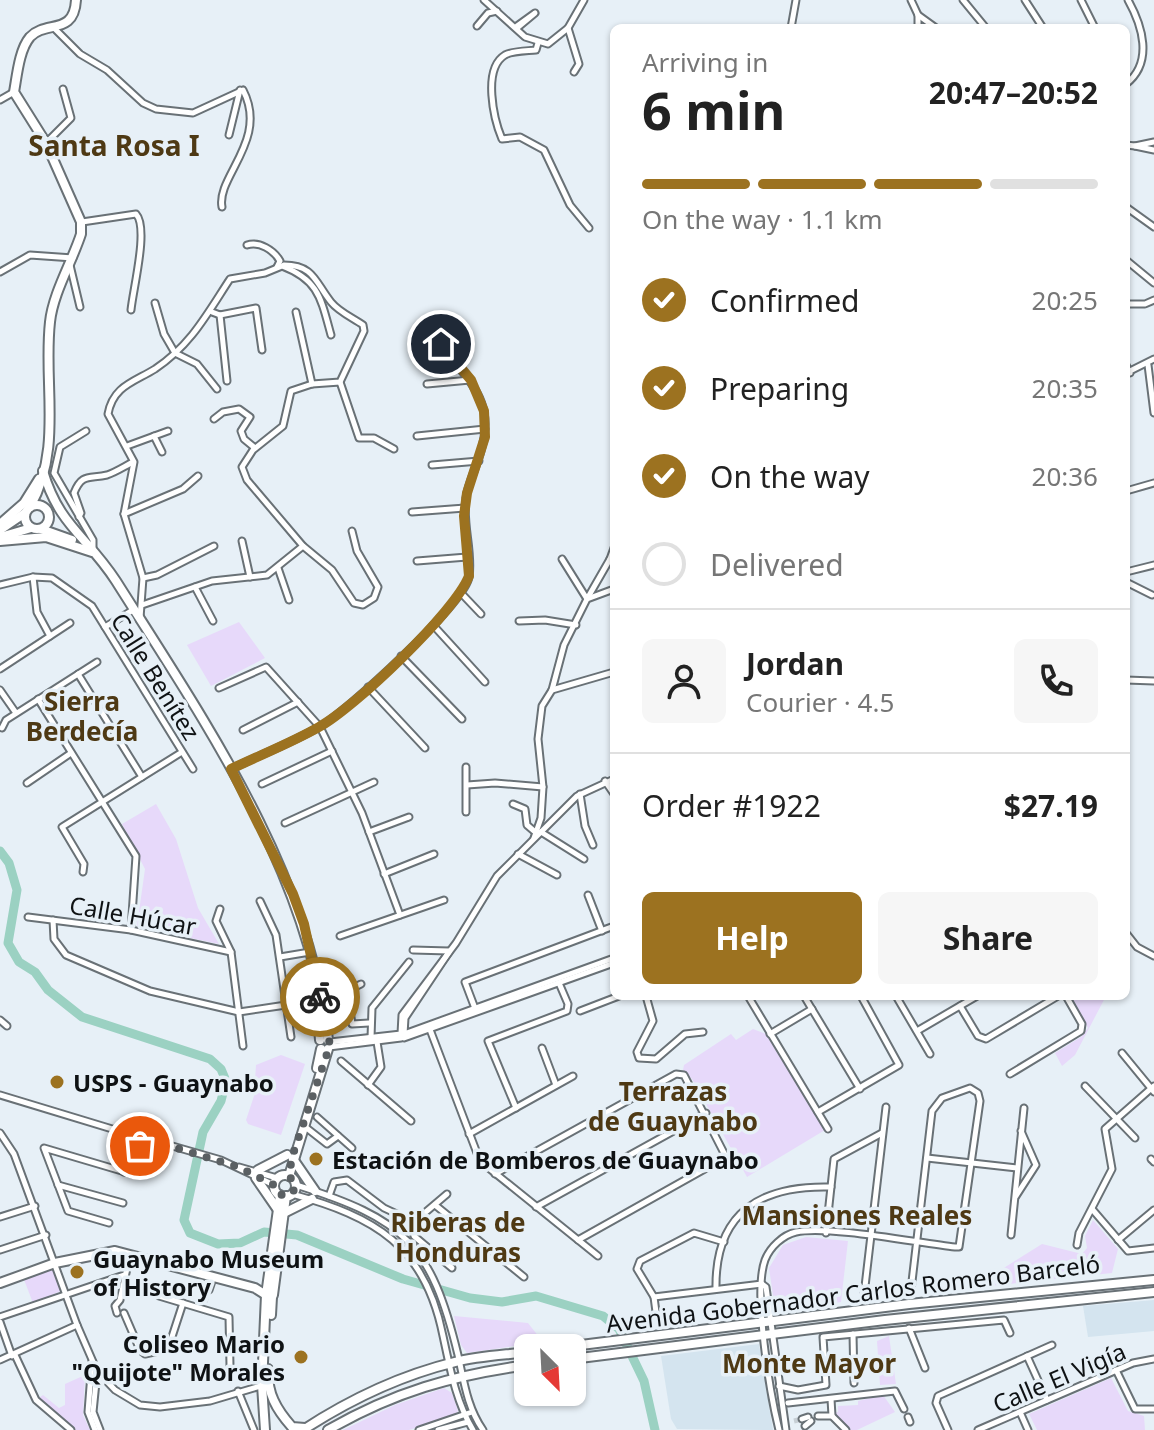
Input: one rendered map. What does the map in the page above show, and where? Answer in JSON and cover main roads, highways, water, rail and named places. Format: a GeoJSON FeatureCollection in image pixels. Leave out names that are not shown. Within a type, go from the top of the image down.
{"type":"FeatureCollection","features":[{"type":"Feature","properties":{"kind":"waterway"},"geometry":{"type":"LineString","coordinates":[[0,851],[9,863],[17,890],[8,943],[19,962],[35,972],[48,990],[82,1017],[210,1059],[221,1069],[226,1081],[221,1101],[203,1132],[184,1220],[190,1233],[218,1244],[240,1243],[264,1232],[297,1235],[403,1279],[470,1298],[502,1302],[536,1296],[603,1316],[619,1329],[644,1381],[655,1430]]}},
{"type":"Feature","properties":{"kind":"tunnel"},"geometry":{"type":"LineString","coordinates":[[205,1302],[209,1290]]}},
{"type":"Feature","properties":{"kind":"tunnel"},"geometry":{"type":"LineString","coordinates":[[794,1421],[802,1419]]}},
{"type":"Feature","properties":{"kind":"place","name":"USPS - Guaynabo"},"geometry":{"type":"Point","coordinates":[57,1082]}},
{"type":"Feature","properties":{"kind":"place","name":"Estación de Bomberos de Guaynabo"},"geometry":{"type":"Point","coordinates":[316,1159]}},
{"type":"Feature","properties":{"kind":"place","name":"Guaynabo Museum of History"},"geometry":{"type":"Point","coordinates":[77,1272]}},
{"type":"Feature","properties":{"kind":"place","name":"Coliseo Mario \"Quijote\" Morales"},"geometry":{"type":"Point","coordinates":[301,1357]}},
{"type":"Feature","properties":{"kind":"district","name":"Santa Rosa I"},"geometry":{"type":"Point","coordinates":[114,145]}},
{"type":"Feature","properties":{"kind":"district","name":"Sierra Berdecía"},"geometry":{"type":"Point","coordinates":[82,716]}},
{"type":"Feature","properties":{"kind":"district","name":"Terrazas de Guaynabo"},"geometry":{"type":"Point","coordinates":[673,1106]}},
{"type":"Feature","properties":{"kind":"district","name":"Mansiones Reales"},"geometry":{"type":"Point","coordinates":[857,1215]}},
{"type":"Feature","properties":{"kind":"district","name":"Riberas de Honduras"},"geometry":{"type":"Point","coordinates":[458,1237]}},
{"type":"Feature","properties":{"kind":"district","name":"Monte Mayor"},"geometry":{"type":"Point","coordinates":[809,1363]}}]}
